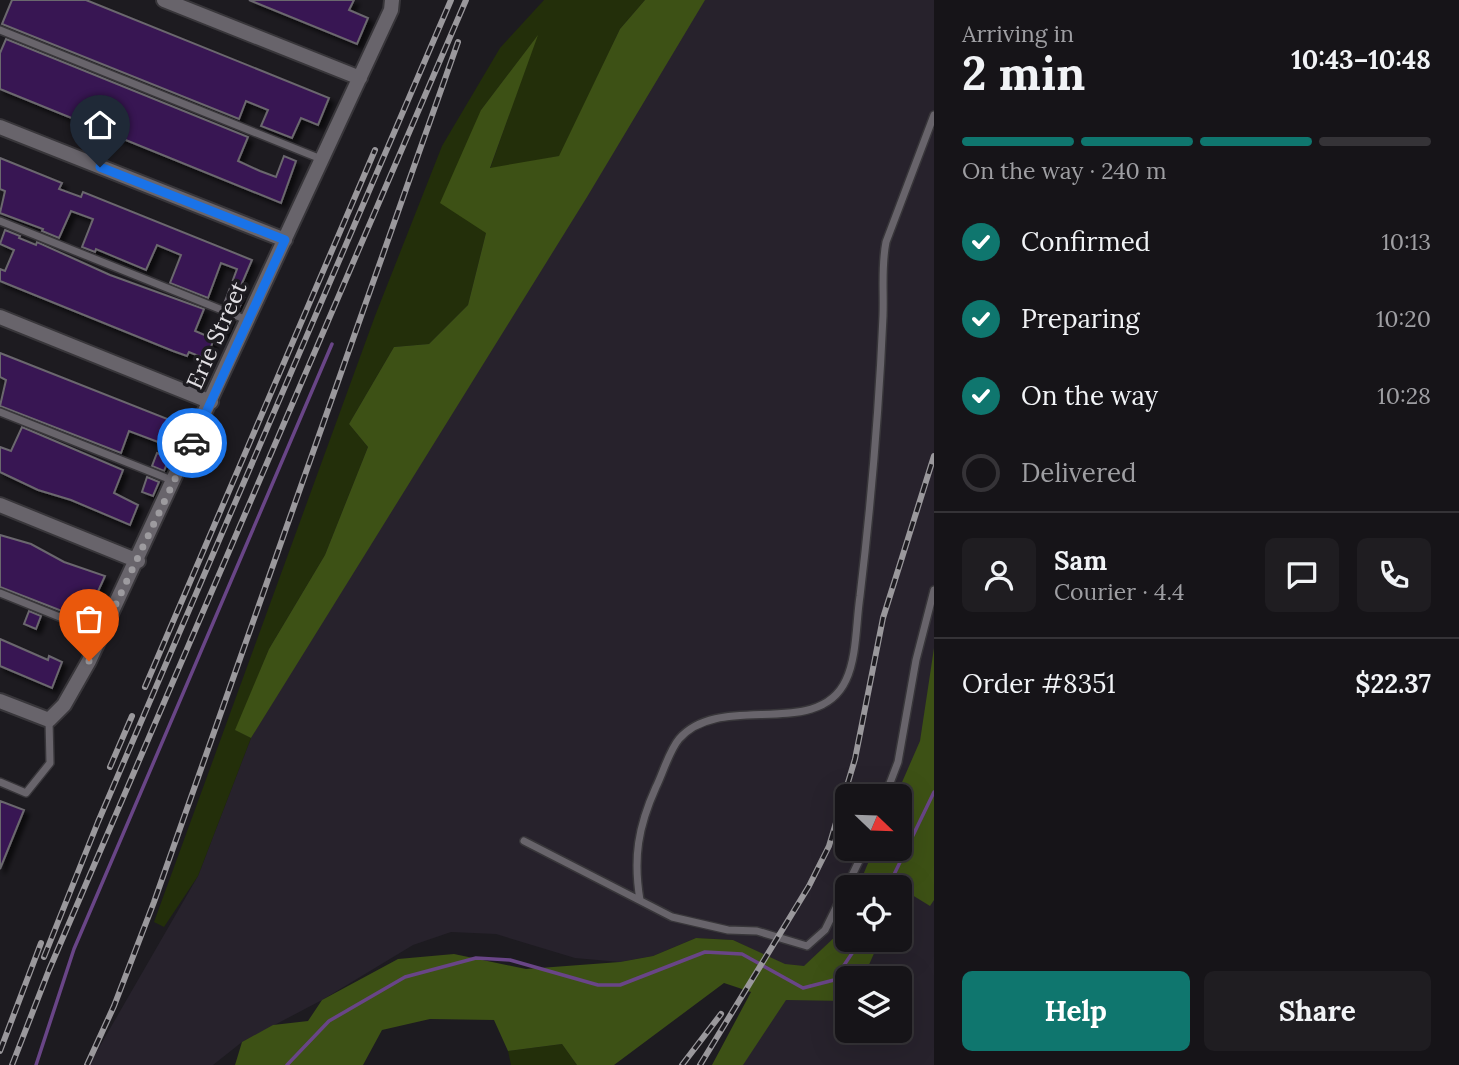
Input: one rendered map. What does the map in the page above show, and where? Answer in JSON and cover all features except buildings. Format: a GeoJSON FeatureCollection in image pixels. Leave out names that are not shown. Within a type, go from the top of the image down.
{"type":"FeatureCollection","features":[{"type":"Feature","properties":{"kind":"street"},"geometry":{"type":"LineString","coordinates":[[164,0],[360,78]]}},
{"type":"Feature","properties":{"kind":"street","name":"Erie Street"},"geometry":{"type":"LineString","coordinates":[[49,720],[64,705],[103,634],[138,561],[391,10],[392,0]]}},
{"type":"Feature","properties":{"kind":"street"},"geometry":{"type":"LineString","coordinates":[[0,127],[285,240]]}},
{"type":"Feature","properties":{"kind":"street"},"geometry":{"type":"LineString","coordinates":[[0,317],[211,402]]}},
{"type":"Feature","properties":{"kind":"street"},"geometry":{"type":"LineString","coordinates":[[0,506],[138,561]]}},
{"type":"Feature","properties":{"kind":"street"},"geometry":{"type":"LineString","coordinates":[[0,701],[49,720]]}},
{"type":"Feature","properties":{"kind":"lane"},"geometry":{"type":"LineString","coordinates":[[0,30],[321,159]]}},
{"type":"Feature","properties":{"kind":"lane"},"geometry":{"type":"LineString","coordinates":[[640,900],[634,867],[638,842],[652,796],[679,739],[710,719],[802,712],[830,700],[846,681],[864,559],[876,427],[883,315],[883,259],[886,242],[934,115]]}},
{"type":"Feature","properties":{"kind":"lane"},"geometry":{"type":"LineString","coordinates":[[0,222],[247,320]]}},
{"type":"Feature","properties":{"kind":"lane"},"geometry":{"type":"LineString","coordinates":[[0,412],[174,481]]}},
{"type":"Feature","properties":{"kind":"lane"},"geometry":{"type":"LineString","coordinates":[[890,784],[898,762],[916,660],[934,590]]}},
{"type":"Feature","properties":{"kind":"lane"},"geometry":{"type":"LineString","coordinates":[[0,593],[103,634]]}},
{"type":"Feature","properties":{"kind":"lane"},"geometry":{"type":"LineString","coordinates":[[0,782],[26,793],[50,763],[49,720]]}},
{"type":"Feature","properties":{"kind":"lane"},"geometry":{"type":"LineString","coordinates":[[524,841],[672,916],[728,930],[757,931],[807,946],[825,930],[859,861]]}},
{"type":"Feature","properties":{"kind":"shaded area"},"geometry":{"type":"Polygon","coordinates":[[[698,0],[934,0],[934,1065],[713,1065],[777,961],[733,940],[696,938],[653,956],[620,962],[575,958],[496,934],[451,932],[413,945],[322,1000],[242,1042],[213,1065],[89,1065],[198,876],[251,738],[698,0]]]}},
{"type":"Feature","properties":{"kind":"green space"},"geometry":{"type":"Polygon","coordinates":[[[544,0],[645,0],[620,29],[560,156],[490,169],[536,38],[481,110],[486,233],[468,305],[429,344],[394,347],[349,424],[368,447],[325,555],[269,649],[236,730],[251,738],[198,876],[164,927],[154,922],[375,316],[442,146],[500,48],[544,0]]]}},
{"type":"Feature","properties":{"kind":"green space"},"geometry":{"type":"Polygon","coordinates":[[[645,0],[705,0],[587,197],[251,738],[235,730],[269,649],[325,555],[368,447],[349,424],[394,347],[429,344],[468,305],[486,233],[440,203],[481,110],[538,35],[490,168],[559,156],[620,29],[645,0]]]}},
{"type":"Feature","properties":{"kind":"green space"},"geometry":{"type":"Polygon","coordinates":[[[934,648],[934,900],[930,906],[912,895],[912,875],[863,875],[869,861],[912,861],[912,784],[901,784],[920,741],[934,648]]]}},
{"type":"Feature","properties":{"kind":"green space"},"geometry":{"type":"Polygon","coordinates":[[[835,937],[835,952],[875,952],[868,966],[835,966],[835,1001],[786,1000],[743,1065],[712,1065],[751,992],[724,983],[614,1065],[577,1065],[562,1044],[508,1051],[494,1020],[430,1019],[382,1030],[363,1065],[235,1065],[242,1042],[273,1025],[308,1021],[322,1000],[398,959],[454,954],[526,969],[620,962],[653,956],[696,938],[733,940],[785,964],[804,966],[835,937]]]}},
{"type":"Feature","properties":{"kind":"green space"},"geometry":{"type":"Polygon","coordinates":[[[562,1044],[577,1065],[511,1065],[508,1051],[562,1044]]]}},
{"type":"Feature","properties":{"kind":"waterway"},"geometry":{"type":"LineString","coordinates":[[36,1065],[74,949],[332,344]]}},
{"type":"Feature","properties":{"kind":"waterway"},"geometry":{"type":"LineString","coordinates":[[894,875],[934,792]]}},
{"type":"Feature","properties":{"kind":"waterway"},"geometry":{"type":"LineString","coordinates":[[287,1065],[329,1021],[405,977],[476,958],[510,960],[598,985],[620,985],[705,952],[742,954],[803,988],[834,980],[853,952]]}},
{"type":"Feature","properties":{"kind":"railway"},"geometry":{"type":"LineString","coordinates":[[44,957],[98,822],[451,0]]}},
{"type":"Feature","properties":{"kind":"railway"},"geometry":{"type":"LineString","coordinates":[[12,1065],[49,970],[466,0]]}},
{"type":"Feature","properties":{"kind":"railway"},"geometry":{"type":"LineString","coordinates":[[87,1065],[114,1006],[154,902],[458,42]]}},
{"type":"Feature","properties":{"kind":"railway"},"geometry":{"type":"LineString","coordinates":[[145,687],[375,150]]}},
{"type":"Feature","properties":{"kind":"railway"},"geometry":{"type":"LineString","coordinates":[[700,1065],[809,886],[829,846],[855,759],[883,618],[934,456]]}},
{"type":"Feature","properties":{"kind":"railway"},"geometry":{"type":"LineString","coordinates":[[110,767],[132,716]]}},
{"type":"Feature","properties":{"kind":"railway"},"geometry":{"type":"LineString","coordinates":[[0,1051],[41,943]]}},
{"type":"Feature","properties":{"kind":"railway"},"geometry":{"type":"LineString","coordinates":[[682,1065],[721,1014]]}},
{"type":"Feature","properties":{"kind":"way so far"},"geometry":{"type":"LineString","coordinates":[[89,661],[192,443]]}},
{"type":"Feature","properties":{"kind":"route"},"geometry":{"type":"LineString","coordinates":[[100,167],[285,240],[192,443]]}}]}
